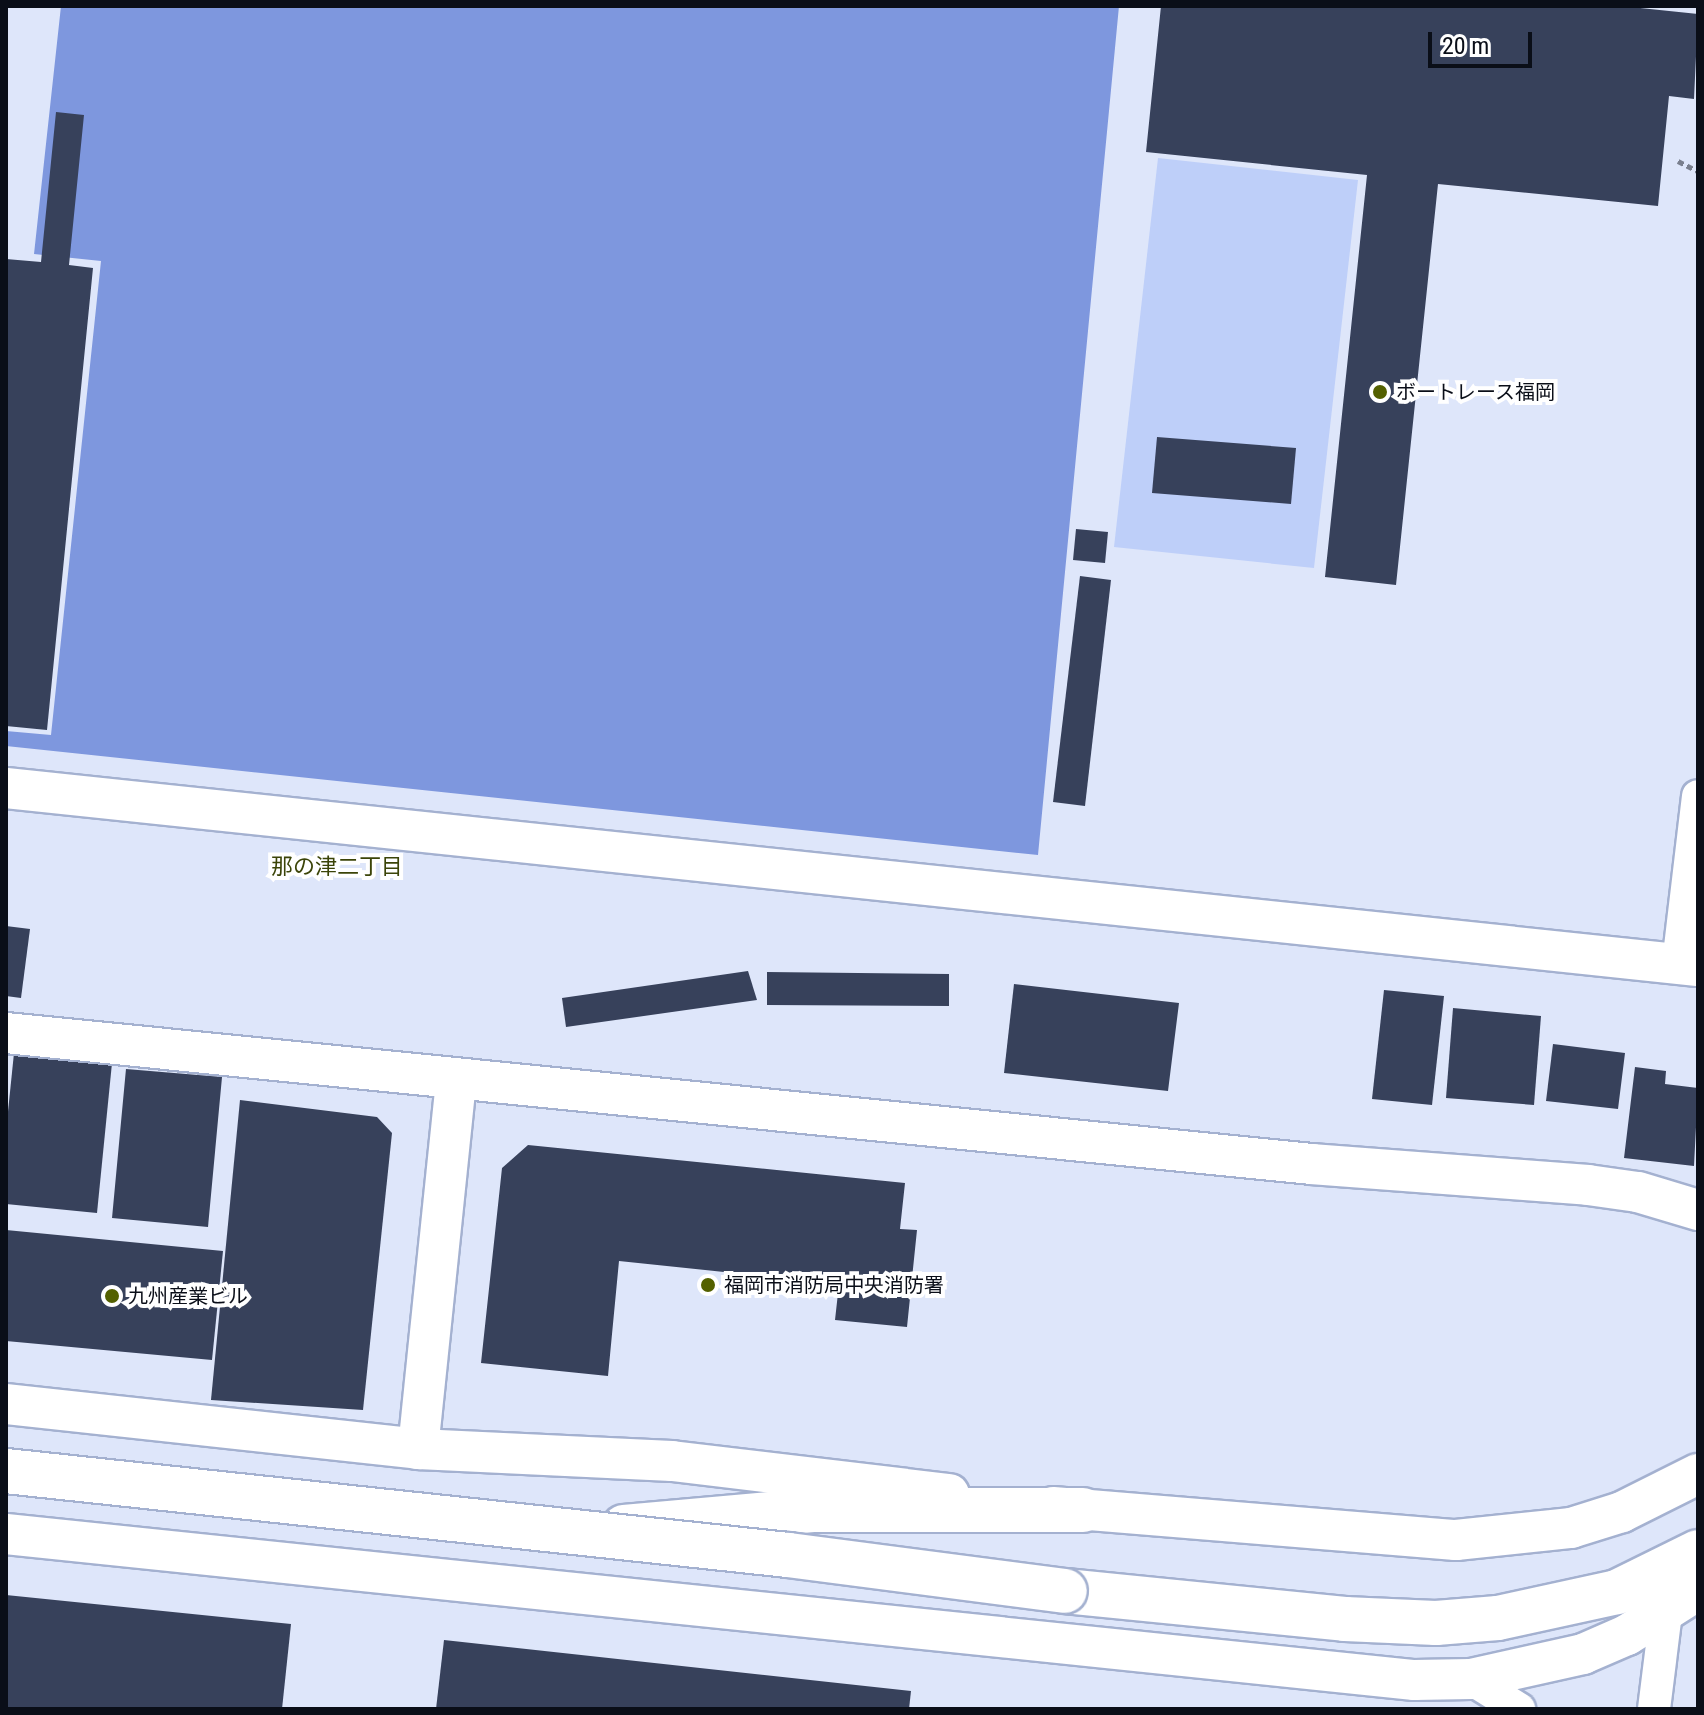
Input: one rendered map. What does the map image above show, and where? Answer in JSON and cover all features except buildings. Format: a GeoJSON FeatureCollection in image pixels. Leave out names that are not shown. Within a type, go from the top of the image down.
{"type":"FeatureCollection","features":[{"type":"Feature","properties":{"kind":"highway"},"geometry":{"type":"LineString","coordinates":[[6,1470],[544,1534],[815,1510],[1083,1510]]}},
{"type":"Feature","properties":{"kind":"highway"},"geometry":{"type":"LineString","coordinates":[[6,1470],[772,1553],[1065,1591],[1345,1619],[1436,1623],[1498,1618],[1617,1592],[1698,1552]]}},
{"type":"Feature","properties":{"kind":"street"},"geometry":{"type":"LineString","coordinates":[[6,788],[1688,965],[1698,796]]}},
{"type":"Feature","properties":{"kind":"street"},"geometry":{"type":"LineString","coordinates":[[6,1033],[1311,1164],[1588,1185],[1638,1192],[1698,1210]]}},
{"type":"Feature","properties":{"kind":"street"},"geometry":{"type":"LineString","coordinates":[[418,1449],[456,1079]]}},
{"type":"Feature","properties":{"kind":"street"},"geometry":{"type":"LineString","coordinates":[[6,1404],[418,1449],[672,1461],[1083,1510],[1456,1540],[1571,1528],[1622,1512],[1698,1474]]}},
{"type":"Feature","properties":{"kind":"street"},"geometry":{"type":"LineString","coordinates":[[6,1534],[1273,1667],[1471,1679],[1583,1654],[1666,1613],[1698,1590]]}},
{"type":"Feature","properties":{"kind":"street"},"geometry":{"type":"LineString","coordinates":[[1654,1709],[1666,1613]]}},
{"type":"Feature","properties":{"kind":"street"},"geometry":{"type":"LineString","coordinates":[[1471,1679],[1519,1709]]}},
{"type":"Feature","properties":{"kind":"path"},"geometry":{"type":"LineString","coordinates":[[1678,161],[1698,171]]}},
{"type":"Feature","properties":{"kind":"shaded area"},"geometry":{"type":"Polygon","coordinates":[[[1158,158],[1358,180],[1314,568],[1114,547],[1158,158]]]}},
{"type":"Feature","properties":{"kind":"water"},"geometry":{"type":"Polygon","coordinates":[[[61,6],[1119,6],[1038,855],[6,746],[6,731],[51,735],[101,261],[34,254],[61,6]]]}},
{"type":"Feature","properties":{"kind":"place","name":"ボートレース福岡"},"geometry":{"type":"Point","coordinates":[1380,392]}},
{"type":"Feature","properties":{"kind":"place","name":"福岡市消防局中央消防署"},"geometry":{"type":"Point","coordinates":[708,1285]}},
{"type":"Feature","properties":{"kind":"place","name":"九州産業ビル"},"geometry":{"type":"Point","coordinates":[112,1296]}},
{"type":"Feature","properties":{"kind":"district","name":"那の津二丁目"},"geometry":{"type":"Point","coordinates":[337,867]}}]}
